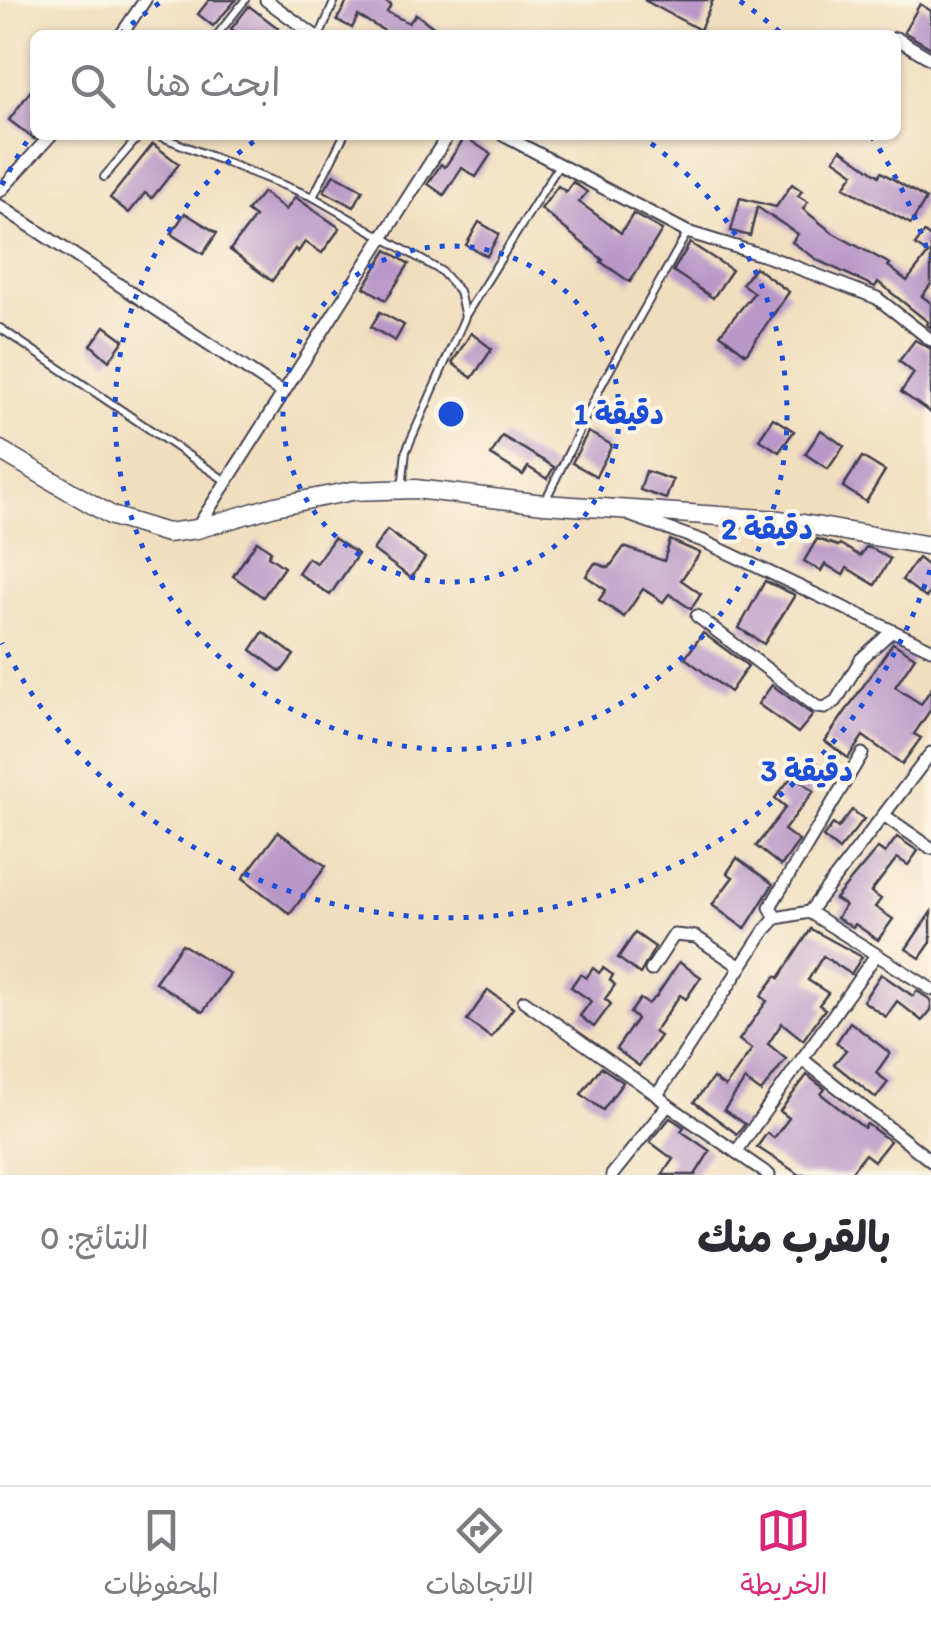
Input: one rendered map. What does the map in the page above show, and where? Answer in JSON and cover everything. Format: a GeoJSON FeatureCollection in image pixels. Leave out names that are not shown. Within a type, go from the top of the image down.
{"type":"FeatureCollection","features":[{"type":"Feature","properties":{"kind":"street"},"geometry":{"type":"LineString","coordinates":[[124,30],[145,0]]}},
{"type":"Feature","properties":{"kind":"street"},"geometry":{"type":"LineString","coordinates":[[266,0],[310,30]]}},
{"type":"Feature","properties":{"kind":"street"},"geometry":{"type":"LineString","coordinates":[[901,41],[931,58]]}},
{"type":"Feature","properties":{"kind":"street"},"geometry":{"type":"LineString","coordinates":[[0,191],[46,140]]}},
{"type":"Feature","properties":{"kind":"street"},"geometry":{"type":"LineString","coordinates":[[196,529],[445,140]]}},
{"type":"Feature","properties":{"kind":"street"},"geometry":{"type":"LineString","coordinates":[[513,140],[688,232],[769,256],[877,298],[931,340]]}},
{"type":"Feature","properties":{"kind":"street"},"geometry":{"type":"LineString","coordinates":[[0,206],[283,393]]}},
{"type":"Feature","properties":{"kind":"street"},"geometry":{"type":"LineString","coordinates":[[0,450],[112,516],[167,533],[352,491],[402,489],[544,504],[780,520],[931,546]]}},
{"type":"Feature","properties":{"kind":"street"},"geometry":{"type":"LineString","coordinates":[[620,508],[634,518],[703,541],[931,649]]}},
{"type":"Feature","properties":{"kind":"street"},"geometry":{"type":"LineString","coordinates":[[696,616],[824,708],[836,701],[861,659],[892,631]]}},
{"type":"Feature","properties":{"kind":"street"},"geometry":{"type":"LineString","coordinates":[[656,1096],[776,918],[809,912],[931,753]]}},
{"type":"Feature","properties":{"kind":"street"},"geometry":{"type":"LineString","coordinates":[[776,918],[770,907],[862,754]]}},
{"type":"Feature","properties":{"kind":"street"},"geometry":{"type":"LineString","coordinates":[[885,816],[931,848]]}},
{"type":"Feature","properties":{"kind":"street"},"geometry":{"type":"LineString","coordinates":[[809,912],[931,989]]}},
{"type":"Feature","properties":{"kind":"street"},"geometry":{"type":"LineString","coordinates":[[650,970],[674,935],[696,937],[741,967]]}},
{"type":"Feature","properties":{"kind":"street"},"geometry":{"type":"LineString","coordinates":[[736,1152],[876,956]]}},
{"type":"Feature","properties":{"kind":"street"},"geometry":{"type":"LineString","coordinates":[[524,1000],[769,1175]]}},
{"type":"Feature","properties":{"kind":"street"},"geometry":{"type":"LineString","coordinates":[[802,1059],[931,1161]]}},
{"type":"Feature","properties":{"kind":"street"},"geometry":{"type":"LineString","coordinates":[[612,1175],[668,1105]]}},
{"type":"Feature","properties":{"kind":"lane"},"geometry":{"type":"LineString","coordinates":[[221,30],[245,0]]}},
{"type":"Feature","properties":{"kind":"lane"},"geometry":{"type":"LineString","coordinates":[[320,30],[336,0]]}},
{"type":"Feature","properties":{"kind":"lane"},"geometry":{"type":"LineString","coordinates":[[104,176],[136,140]]}},
{"type":"Feature","properties":{"kind":"lane"},"geometry":{"type":"LineString","coordinates":[[170,140],[312,197],[385,237],[442,272],[459,291],[465,317]]}},
{"type":"Feature","properties":{"kind":"lane"},"geometry":{"type":"LineString","coordinates":[[312,197],[341,140]]}},
{"type":"Feature","properties":{"kind":"lane"},"geometry":{"type":"LineString","coordinates":[[402,489],[406,450],[465,317],[559,164]]}},
{"type":"Feature","properties":{"kind":"lane"},"geometry":{"type":"LineString","coordinates":[[544,504],[604,382],[688,232]]}},
{"type":"Feature","properties":{"kind":"lane"},"geometry":{"type":"LineString","coordinates":[[0,328],[227,481]]}},
{"type":"Feature","properties":{"kind":"building"},"geometry":{"type":"Polygon","coordinates":[[[209,0],[236,0],[213,26],[198,14],[209,0]]]}},
{"type":"Feature","properties":{"kind":"building"},"geometry":{"type":"Polygon","coordinates":[[[348,0],[382,0],[391,5],[387,12],[409,23],[416,14],[437,30],[383,30],[358,16],[352,28],[337,20],[348,0]]]}},
{"type":"Feature","properties":{"kind":"building"},"geometry":{"type":"Polygon","coordinates":[[[644,0],[713,0],[700,30],[644,0]]]}},
{"type":"Feature","properties":{"kind":"building"},"geometry":{"type":"Polygon","coordinates":[[[920,4],[931,11],[931,48],[904,32],[920,4]]]}},
{"type":"Feature","properties":{"kind":"building"},"geometry":{"type":"Polygon","coordinates":[[[249,6],[278,28],[277,30],[231,29],[249,6]]]}},
{"type":"Feature","properties":{"kind":"building"},"geometry":{"type":"Polygon","coordinates":[[[30,92],[30,136],[9,120],[30,92]]]}},
{"type":"Feature","properties":{"kind":"building"},"geometry":{"type":"Polygon","coordinates":[[[463,140],[491,154],[476,177],[462,168],[444,195],[428,184],[441,164],[445,167],[463,140]]]}},
{"type":"Feature","properties":{"kind":"building"},"geometry":{"type":"Polygon","coordinates":[[[153,144],[179,164],[152,198],[145,193],[129,213],[110,198],[153,144]]]}},
{"type":"Feature","properties":{"kind":"building"},"geometry":{"type":"Polygon","coordinates":[[[841,149],[879,176],[881,172],[926,199],[911,224],[844,187],[854,173],[834,159],[841,149]]]}},
{"type":"Feature","properties":{"kind":"building"},"geometry":{"type":"Polygon","coordinates":[[[334,174],[363,190],[354,207],[324,191],[334,174]]]}},
{"type":"Feature","properties":{"kind":"building"},"geometry":{"type":"Polygon","coordinates":[[[573,182],[587,192],[579,202],[621,233],[633,214],[662,230],[630,282],[541,209],[558,186],[566,192],[573,182]]]}},
{"type":"Feature","properties":{"kind":"building"},"geometry":{"type":"Polygon","coordinates":[[[792,184],[802,191],[798,196],[808,202],[803,209],[833,233],[890,264],[907,281],[928,254],[915,245],[924,233],[931,238],[931,284],[922,296],[931,303],[931,328],[878,282],[875,287],[819,261],[792,242],[798,234],[757,207],[750,236],[731,231],[740,198],[776,207],[792,184]]]}},
{"type":"Feature","properties":{"kind":"building"},"geometry":{"type":"Polygon","coordinates":[[[263,192],[286,210],[295,197],[340,228],[322,253],[305,242],[298,252],[295,249],[272,281],[230,250],[255,217],[247,211],[263,192]]]}},
{"type":"Feature","properties":{"kind":"building"},"geometry":{"type":"Polygon","coordinates":[[[185,213],[217,233],[203,254],[171,234],[185,213]]]}},
{"type":"Feature","properties":{"kind":"building"},"geometry":{"type":"Polygon","coordinates":[[[479,222],[499,234],[487,256],[466,245],[479,222]]]}},
{"type":"Feature","properties":{"kind":"building"},"geometry":{"type":"Polygon","coordinates":[[[690,243],[732,270],[713,298],[673,271],[690,243]]]}},
{"type":"Feature","properties":{"kind":"building"},"geometry":{"type":"Polygon","coordinates":[[[387,250],[409,264],[386,300],[364,287],[387,250]]]}},
{"type":"Feature","properties":{"kind":"building"},"geometry":{"type":"Polygon","coordinates":[[[755,267],[789,292],[746,354],[720,334],[754,293],[742,284],[755,267]]]}},
{"type":"Feature","properties":{"kind":"building"},"geometry":{"type":"Polygon","coordinates":[[[380,312],[404,325],[395,341],[371,327],[380,312]]]}},
{"type":"Feature","properties":{"kind":"building"},"geometry":{"type":"Polygon","coordinates":[[[105,326],[124,340],[109,361],[91,345],[105,326]]]}},
{"type":"Feature","properties":{"kind":"building"},"geometry":{"type":"Polygon","coordinates":[[[471,333],[492,349],[472,378],[452,363],[471,333]]]}},
{"type":"Feature","properties":{"kind":"building"},"geometry":{"type":"Polygon","coordinates":[[[915,340],[931,349],[931,413],[901,392],[914,373],[899,361],[915,340]]]}},
{"type":"Feature","properties":{"kind":"building"},"geometry":{"type":"Polygon","coordinates":[[[773,418],[794,431],[779,452],[759,439],[773,418]]]}},
{"type":"Feature","properties":{"kind":"building"},"geometry":{"type":"Polygon","coordinates":[[[821,430],[844,446],[828,469],[805,454],[821,430]]]}},
{"type":"Feature","properties":{"kind":"building"},"geometry":{"type":"Polygon","coordinates":[[[588,432],[612,445],[596,476],[572,463],[588,432]]]}},
{"type":"Feature","properties":{"kind":"building"},"geometry":{"type":"Polygon","coordinates":[[[502,436],[554,467],[547,479],[528,467],[523,475],[491,455],[502,436]]]}},
{"type":"Feature","properties":{"kind":"building"},"geometry":{"type":"Polygon","coordinates":[[[862,457],[885,471],[866,502],[843,487],[862,457]]]}},
{"type":"Feature","properties":{"kind":"building"},"geometry":{"type":"Polygon","coordinates":[[[646,471],[673,480],[666,499],[640,490],[646,471]]]}},
{"type":"Feature","properties":{"kind":"building"},"geometry":{"type":"Polygon","coordinates":[[[387,530],[425,558],[411,578],[373,550],[387,530]]]}},
{"type":"Feature","properties":{"kind":"building"},"geometry":{"type":"Polygon","coordinates":[[[334,538],[358,554],[330,595],[298,573],[308,558],[316,563],[334,538]]]}},
{"type":"Feature","properties":{"kind":"building"},"geometry":{"type":"Polygon","coordinates":[[[817,539],[840,544],[860,556],[866,547],[890,559],[875,585],[847,568],[843,575],[825,564],[821,571],[804,561],[817,539]]]}},
{"type":"Feature","properties":{"kind":"building"},"geometry":{"type":"Polygon","coordinates":[[[670,540],[700,553],[681,580],[701,594],[691,609],[669,594],[663,602],[643,589],[624,617],[599,600],[606,590],[586,576],[595,563],[609,568],[624,547],[664,561],[670,540]]]}},
{"type":"Feature","properties":{"kind":"building"},"geometry":{"type":"Polygon","coordinates":[[[257,541],[271,551],[268,556],[284,567],[263,597],[233,576],[257,541]]]}},
{"type":"Feature","properties":{"kind":"building"},"geometry":{"type":"Polygon","coordinates":[[[918,558],[931,568],[931,590],[926,598],[902,580],[918,558]]]}},
{"type":"Feature","properties":{"kind":"building"},"geometry":{"type":"Polygon","coordinates":[[[765,581],[795,595],[764,644],[739,628],[765,581]]]}},
{"type":"Feature","properties":{"kind":"building"},"geometry":{"type":"Polygon","coordinates":[[[263,632],[294,655],[281,672],[251,650],[263,632]]]}},
{"type":"Feature","properties":{"kind":"building"},"geometry":{"type":"Polygon","coordinates":[[[703,633],[748,666],[730,692],[685,658],[703,633]]]}},
{"type":"Feature","properties":{"kind":"building"},"geometry":{"type":"Polygon","coordinates":[[[893,643],[915,657],[895,687],[921,704],[931,689],[931,709],[914,734],[921,738],[902,764],[863,736],[848,758],[825,741],[893,643]]]}},
{"type":"Feature","properties":{"kind":"building"},"geometry":{"type":"Polygon","coordinates":[[[772,685],[813,715],[798,733],[758,704],[772,685]]]}},
{"type":"Feature","properties":{"kind":"building"},"geometry":{"type":"Polygon","coordinates":[[[793,775],[814,791],[784,830],[799,841],[781,866],[756,846],[786,807],[775,798],[793,775]]]}},
{"type":"Feature","properties":{"kind":"building"},"geometry":{"type":"Polygon","coordinates":[[[852,810],[864,819],[839,850],[823,837],[833,824],[838,828],[852,810]]]}},
{"type":"Feature","properties":{"kind":"building"},"geometry":{"type":"Polygon","coordinates":[[[278,832],[326,866],[290,914],[243,878],[278,832]]]}},
{"type":"Feature","properties":{"kind":"building"},"geometry":{"type":"Polygon","coordinates":[[[897,837],[918,851],[908,865],[897,858],[871,892],[881,899],[875,907],[893,919],[878,940],[855,924],[853,927],[837,918],[845,905],[835,899],[878,848],[885,853],[897,837]]]}},
{"type":"Feature","properties":{"kind":"building"},"geometry":{"type":"Polygon","coordinates":[[[737,858],[773,884],[745,929],[712,905],[733,877],[727,873],[737,858]]]}},
{"type":"Feature","properties":{"kind":"building"},"geometry":{"type":"Polygon","coordinates":[[[931,912],[931,942],[920,958],[906,949],[931,912]]]}},
{"type":"Feature","properties":{"kind":"building"},"geometry":{"type":"Polygon","coordinates":[[[811,929],[862,957],[851,974],[823,956],[808,980],[828,993],[819,1005],[825,1009],[803,1040],[782,1023],[768,1044],[786,1059],[761,1092],[745,1080],[724,1110],[745,1124],[737,1134],[694,1102],[713,1078],[725,1087],[752,1049],[739,1040],[767,1001],[761,996],[776,976],[779,978],[811,929]]]}},
{"type":"Feature","properties":{"kind":"building"},"geometry":{"type":"Polygon","coordinates":[[[635,933],[655,947],[640,974],[618,958],[635,933]]]}},
{"type":"Feature","properties":{"kind":"building"},"geometry":{"type":"Polygon","coordinates":[[[182,944],[230,974],[203,1012],[155,982],[182,944]]]}},
{"type":"Feature","properties":{"kind":"building"},"geometry":{"type":"Polygon","coordinates":[[[679,962],[701,977],[686,999],[680,995],[654,1032],[660,1036],[639,1066],[616,1049],[637,1019],[630,1013],[640,999],[648,1004],[656,997],[679,962]]]}},
{"type":"Feature","properties":{"kind":"building"},"geometry":{"type":"Polygon","coordinates":[[[593,968],[599,973],[603,968],[613,975],[610,980],[615,985],[605,999],[611,1004],[594,1027],[580,1016],[591,1001],[571,987],[580,974],[586,978],[593,968]]]}},
{"type":"Feature","properties":{"kind":"building"},"geometry":{"type":"Polygon","coordinates":[[[881,974],[913,996],[917,991],[931,1000],[931,1010],[922,1021],[897,1001],[886,1017],[863,1001],[881,974]]]}},
{"type":"Feature","properties":{"kind":"building"},"geometry":{"type":"Polygon","coordinates":[[[488,990],[513,1008],[491,1038],[467,1020],[488,990]]]}},
{"type":"Feature","properties":{"kind":"building"},"geometry":{"type":"Polygon","coordinates":[[[850,1022],[890,1053],[876,1073],[888,1082],[876,1098],[834,1064],[846,1050],[836,1043],[850,1022]]]}},
{"type":"Feature","properties":{"kind":"building"},"geometry":{"type":"Polygon","coordinates":[[[601,1067],[623,1082],[603,1110],[581,1094],[601,1067]]]}},
{"type":"Feature","properties":{"kind":"building"},"geometry":{"type":"Polygon","coordinates":[[[807,1075],[825,1089],[821,1094],[864,1128],[867,1124],[890,1141],[874,1161],[865,1154],[849,1175],[800,1175],[757,1147],[767,1133],[774,1138],[789,1118],[780,1111],[807,1075]]]}},
{"type":"Feature","properties":{"kind":"building"},"geometry":{"type":"Polygon","coordinates":[[[670,1118],[684,1127],[681,1131],[710,1151],[695,1175],[662,1175],[673,1159],[650,1142],[670,1118]]]}}]}
